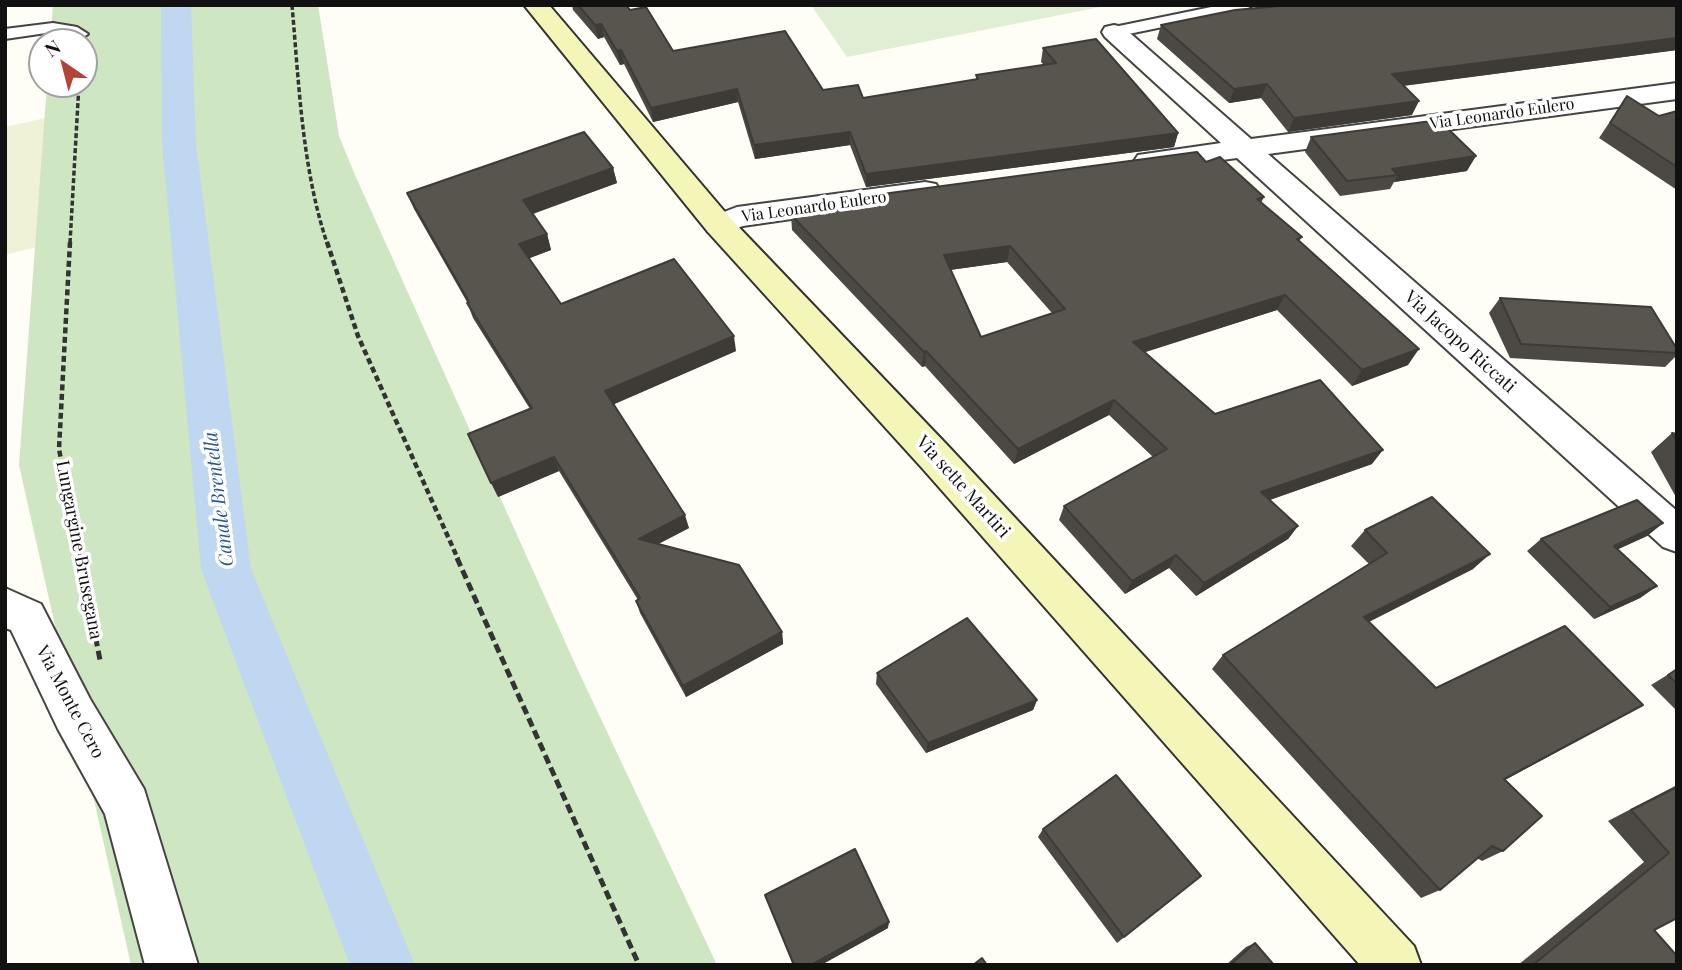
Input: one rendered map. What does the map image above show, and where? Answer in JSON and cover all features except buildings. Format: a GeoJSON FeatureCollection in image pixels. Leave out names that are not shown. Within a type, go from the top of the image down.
{"type":"FeatureCollection","features":[{"type":"Feature","properties":{"kind":"main road","name":"Via sette Martiri"},"geometry":{"type":"LineString","coordinates":[[536,5],[719,225],[936,458],[1395,965]]}},
{"type":"Feature","properties":{"kind":"street"},"geometry":{"type":"LineString","coordinates":[[1114,32],[1243,148]]}},
{"type":"Feature","properties":{"kind":"street","name":"Via Leonardo Eulero"},"geometry":{"type":"LineString","coordinates":[[1121,165],[1677,91]]}},
{"type":"Feature","properties":{"kind":"street"},"geometry":{"type":"LineString","coordinates":[[1643,96],[1677,116]]}},
{"type":"Feature","properties":{"kind":"street","name":"Via Jacopo Riccati"},"geometry":{"type":"LineString","coordinates":[[1243,148],[1677,535]]}},
{"type":"Feature","properties":{"kind":"street","name":"Via Leonardo Eulero"},"geometry":{"type":"LineString","coordinates":[[719,225],[737,217],[946,189]]}},
{"type":"Feature","properties":{"kind":"street","name":"Via Monte Cero"},"geometry":{"type":"LineString","coordinates":[[5,607],[26,617],[74,713],[127,806],[172,965]]}},
{"type":"Feature","properties":{"kind":"lane"},"geometry":{"type":"LineString","coordinates":[[1114,32],[1245,5]]}},
{"type":"Feature","properties":{"kind":"lane"},"geometry":{"type":"LineString","coordinates":[[36,28],[69,28]]}},
{"type":"Feature","properties":{"kind":"lane"},"geometry":{"type":"LineString","coordinates":[[5,33],[28,29]]}},
{"type":"Feature","properties":{"kind":"path"},"geometry":{"type":"LineString","coordinates":[[292,5],[303,121],[319,218],[358,336],[639,965]]}},
{"type":"Feature","properties":{"kind":"path","name":"Lungargine Brusegana"},"geometry":{"type":"LineString","coordinates":[[78,98],[60,449],[101,669]]}},
{"type":"Feature","properties":{"kind":"green space"},"geometry":{"type":"Polygon","coordinates":[[[53,5],[318,5],[339,136],[355,175],[576,666],[717,965],[131,965],[19,465],[46,98],[98,98],[98,28],[51,28],[53,5]]]}},
{"type":"Feature","properties":{"kind":"green space"},"geometry":{"type":"Polygon","coordinates":[[[811,5],[1110,5],[847,57],[811,5]]]}},
{"type":"Feature","properties":{"kind":"green space"},"geometry":{"type":"Polygon","coordinates":[[[45,118],[36,247],[5,255],[5,127],[45,118]]]}},
{"type":"Feature","properties":{"kind":"waterway","name":"Canale Brentella"},"geometry":{"type":"LineString","coordinates":[[176,5],[179,144],[226,569],[383,965]]}}]}
